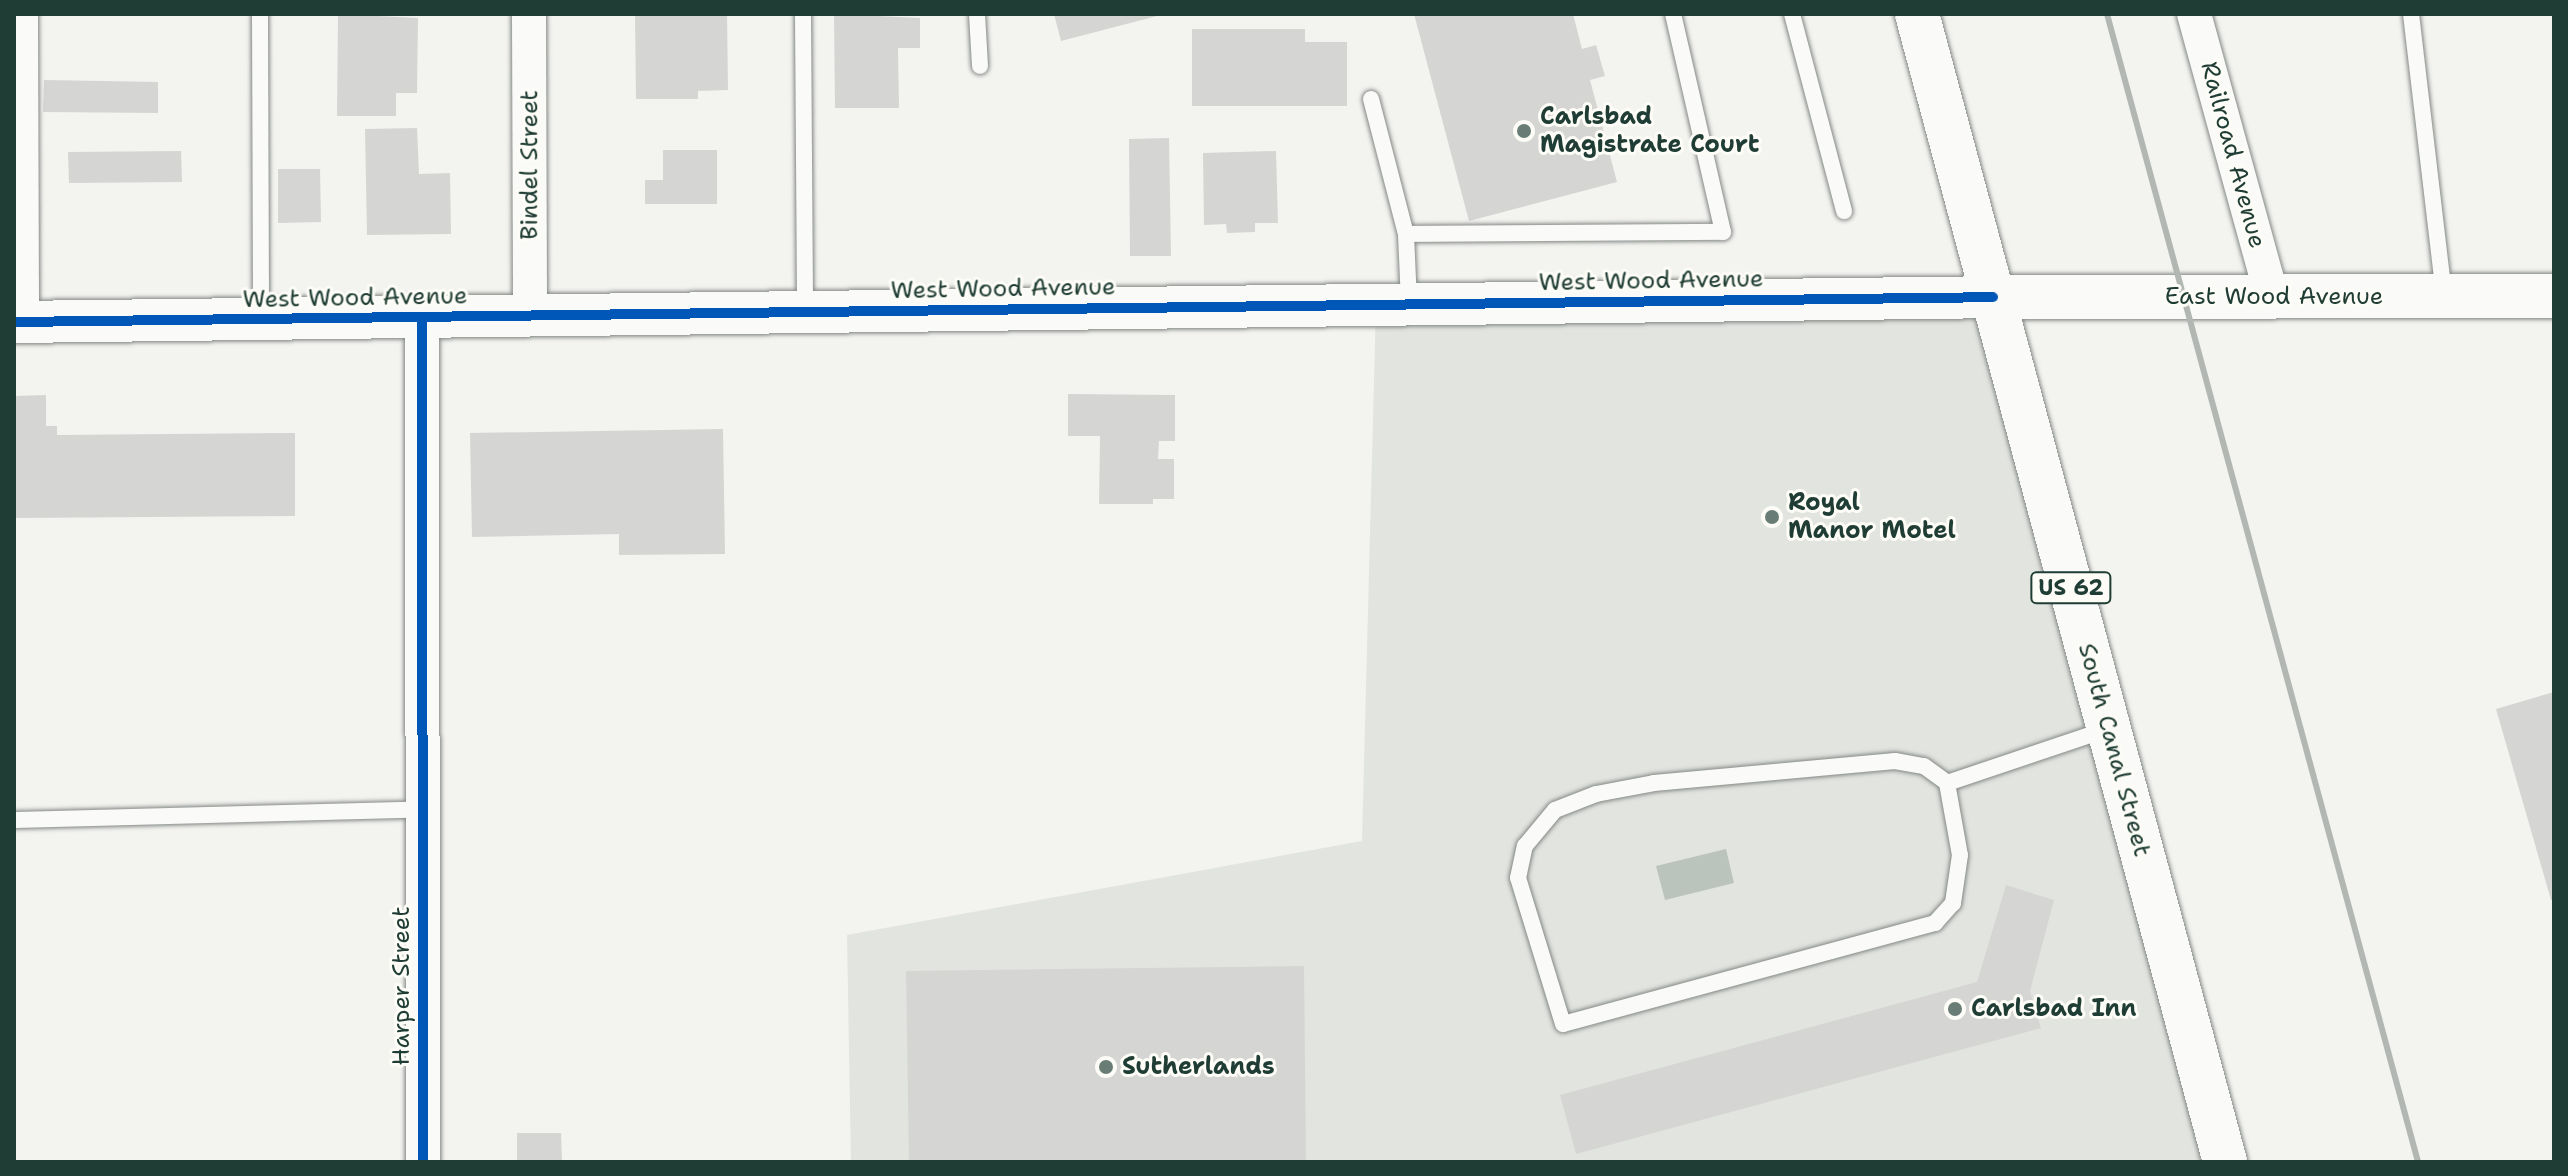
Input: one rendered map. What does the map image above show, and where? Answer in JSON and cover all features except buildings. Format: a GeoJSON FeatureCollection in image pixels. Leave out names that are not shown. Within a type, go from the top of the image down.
{"type":"FeatureCollection","features":[{"type":"Feature","properties":{"kind":"main road","name":"South Canal Street"},"geometry":{"type":"LineString","coordinates":[[1917,14],[2225,1162]]}},
{"type":"Feature","properties":{"kind":"main road","name":"East Wood Avenue"},"geometry":{"type":"LineString","coordinates":[[1993,297],[2554,296]]}},
{"type":"Feature","properties":{"kind":"street"},"geometry":{"type":"LineString","coordinates":[[18,322],[21,14]]}},
{"type":"Feature","properties":{"kind":"street","name":"Bindel Street"},"geometry":{"type":"LineString","coordinates":[[529,14],[530,316]]}},
{"type":"Feature","properties":{"kind":"street","name":"Railroad Avenue"},"geometry":{"type":"LineString","coordinates":[[2194,14],[2272,297]]}},
{"type":"Feature","properties":{"kind":"street","name":"West Wood Avenue"},"geometry":{"type":"LineString","coordinates":[[18,322],[1993,297]]}},
{"type":"Feature","properties":{"kind":"street","name":"Harper Street"},"geometry":{"type":"LineString","coordinates":[[422,317],[423,1162]]}},
{"type":"Feature","properties":{"kind":"lane"},"geometry":{"type":"LineString","coordinates":[[260,14],[261,319]]}},
{"type":"Feature","properties":{"kind":"lane"},"geometry":{"type":"LineString","coordinates":[[803,14],[805,312]]}},
{"type":"Feature","properties":{"kind":"lane"},"geometry":{"type":"LineString","coordinates":[[977,14],[980,66]]}},
{"type":"Feature","properties":{"kind":"lane"},"geometry":{"type":"LineString","coordinates":[[1406,234],[1723,232],[1673,14]]}},
{"type":"Feature","properties":{"kind":"lane"},"geometry":{"type":"LineString","coordinates":[[1792,14],[1844,211]]}},
{"type":"Feature","properties":{"kind":"lane"},"geometry":{"type":"LineString","coordinates":[[2411,14],[2444,297]]}},
{"type":"Feature","properties":{"kind":"lane"},"geometry":{"type":"LineString","coordinates":[[1371,99],[1406,234],[1409,304]]}},
{"type":"Feature","properties":{"kind":"lane"},"geometry":{"type":"LineString","coordinates":[[1947,783],[2109,728]]}},
{"type":"Feature","properties":{"kind":"lane"},"geometry":{"type":"LineString","coordinates":[[1895,761],[1924,766],[1947,783],[1960,855],[1953,903],[1935,923],[1563,1024],[1518,878],[1525,846],[1555,810],[1596,794],[1654,783],[1895,761]]}},
{"type":"Feature","properties":{"kind":"lane"},"geometry":{"type":"LineString","coordinates":[[14,820],[421,809]]}},
{"type":"Feature","properties":{"kind":"shaded area"},"geometry":{"type":"Polygon","coordinates":[[[1993,297],[2225,1162],[851,1162],[847,935],[1362,841],[1376,304],[1993,297]]]}},
{"type":"Feature","properties":{"kind":"shaded area"},"geometry":{"type":"Polygon","coordinates":[[[1726,849],[1734,883],[1665,900],[1656,866],[1726,849]]]}},
{"type":"Feature","properties":{"kind":"railway"},"geometry":{"type":"LineString","coordinates":[[2107,14],[2418,1162]]}},
{"type":"Feature","properties":{"kind":"cycle path"},"geometry":{"type":"LineString","coordinates":[[14,322],[1993,297]]}},
{"type":"Feature","properties":{"kind":"cycle path"},"geometry":{"type":"LineString","coordinates":[[422,317],[423,1162]]}},
{"type":"Feature","properties":{"kind":"place","name":"Carlsbad Magistrate Court"},"geometry":{"type":"Point","coordinates":[1524,131]}},
{"type":"Feature","properties":{"kind":"place","name":"Royal Manor Motel"},"geometry":{"type":"Point","coordinates":[1772,517]}},
{"type":"Feature","properties":{"kind":"place","name":"Carlsbad Inn"},"geometry":{"type":"Point","coordinates":[1955,1009]}},
{"type":"Feature","properties":{"kind":"place","name":"Sutherlands"},"geometry":{"type":"Point","coordinates":[1106,1067]}}]}
